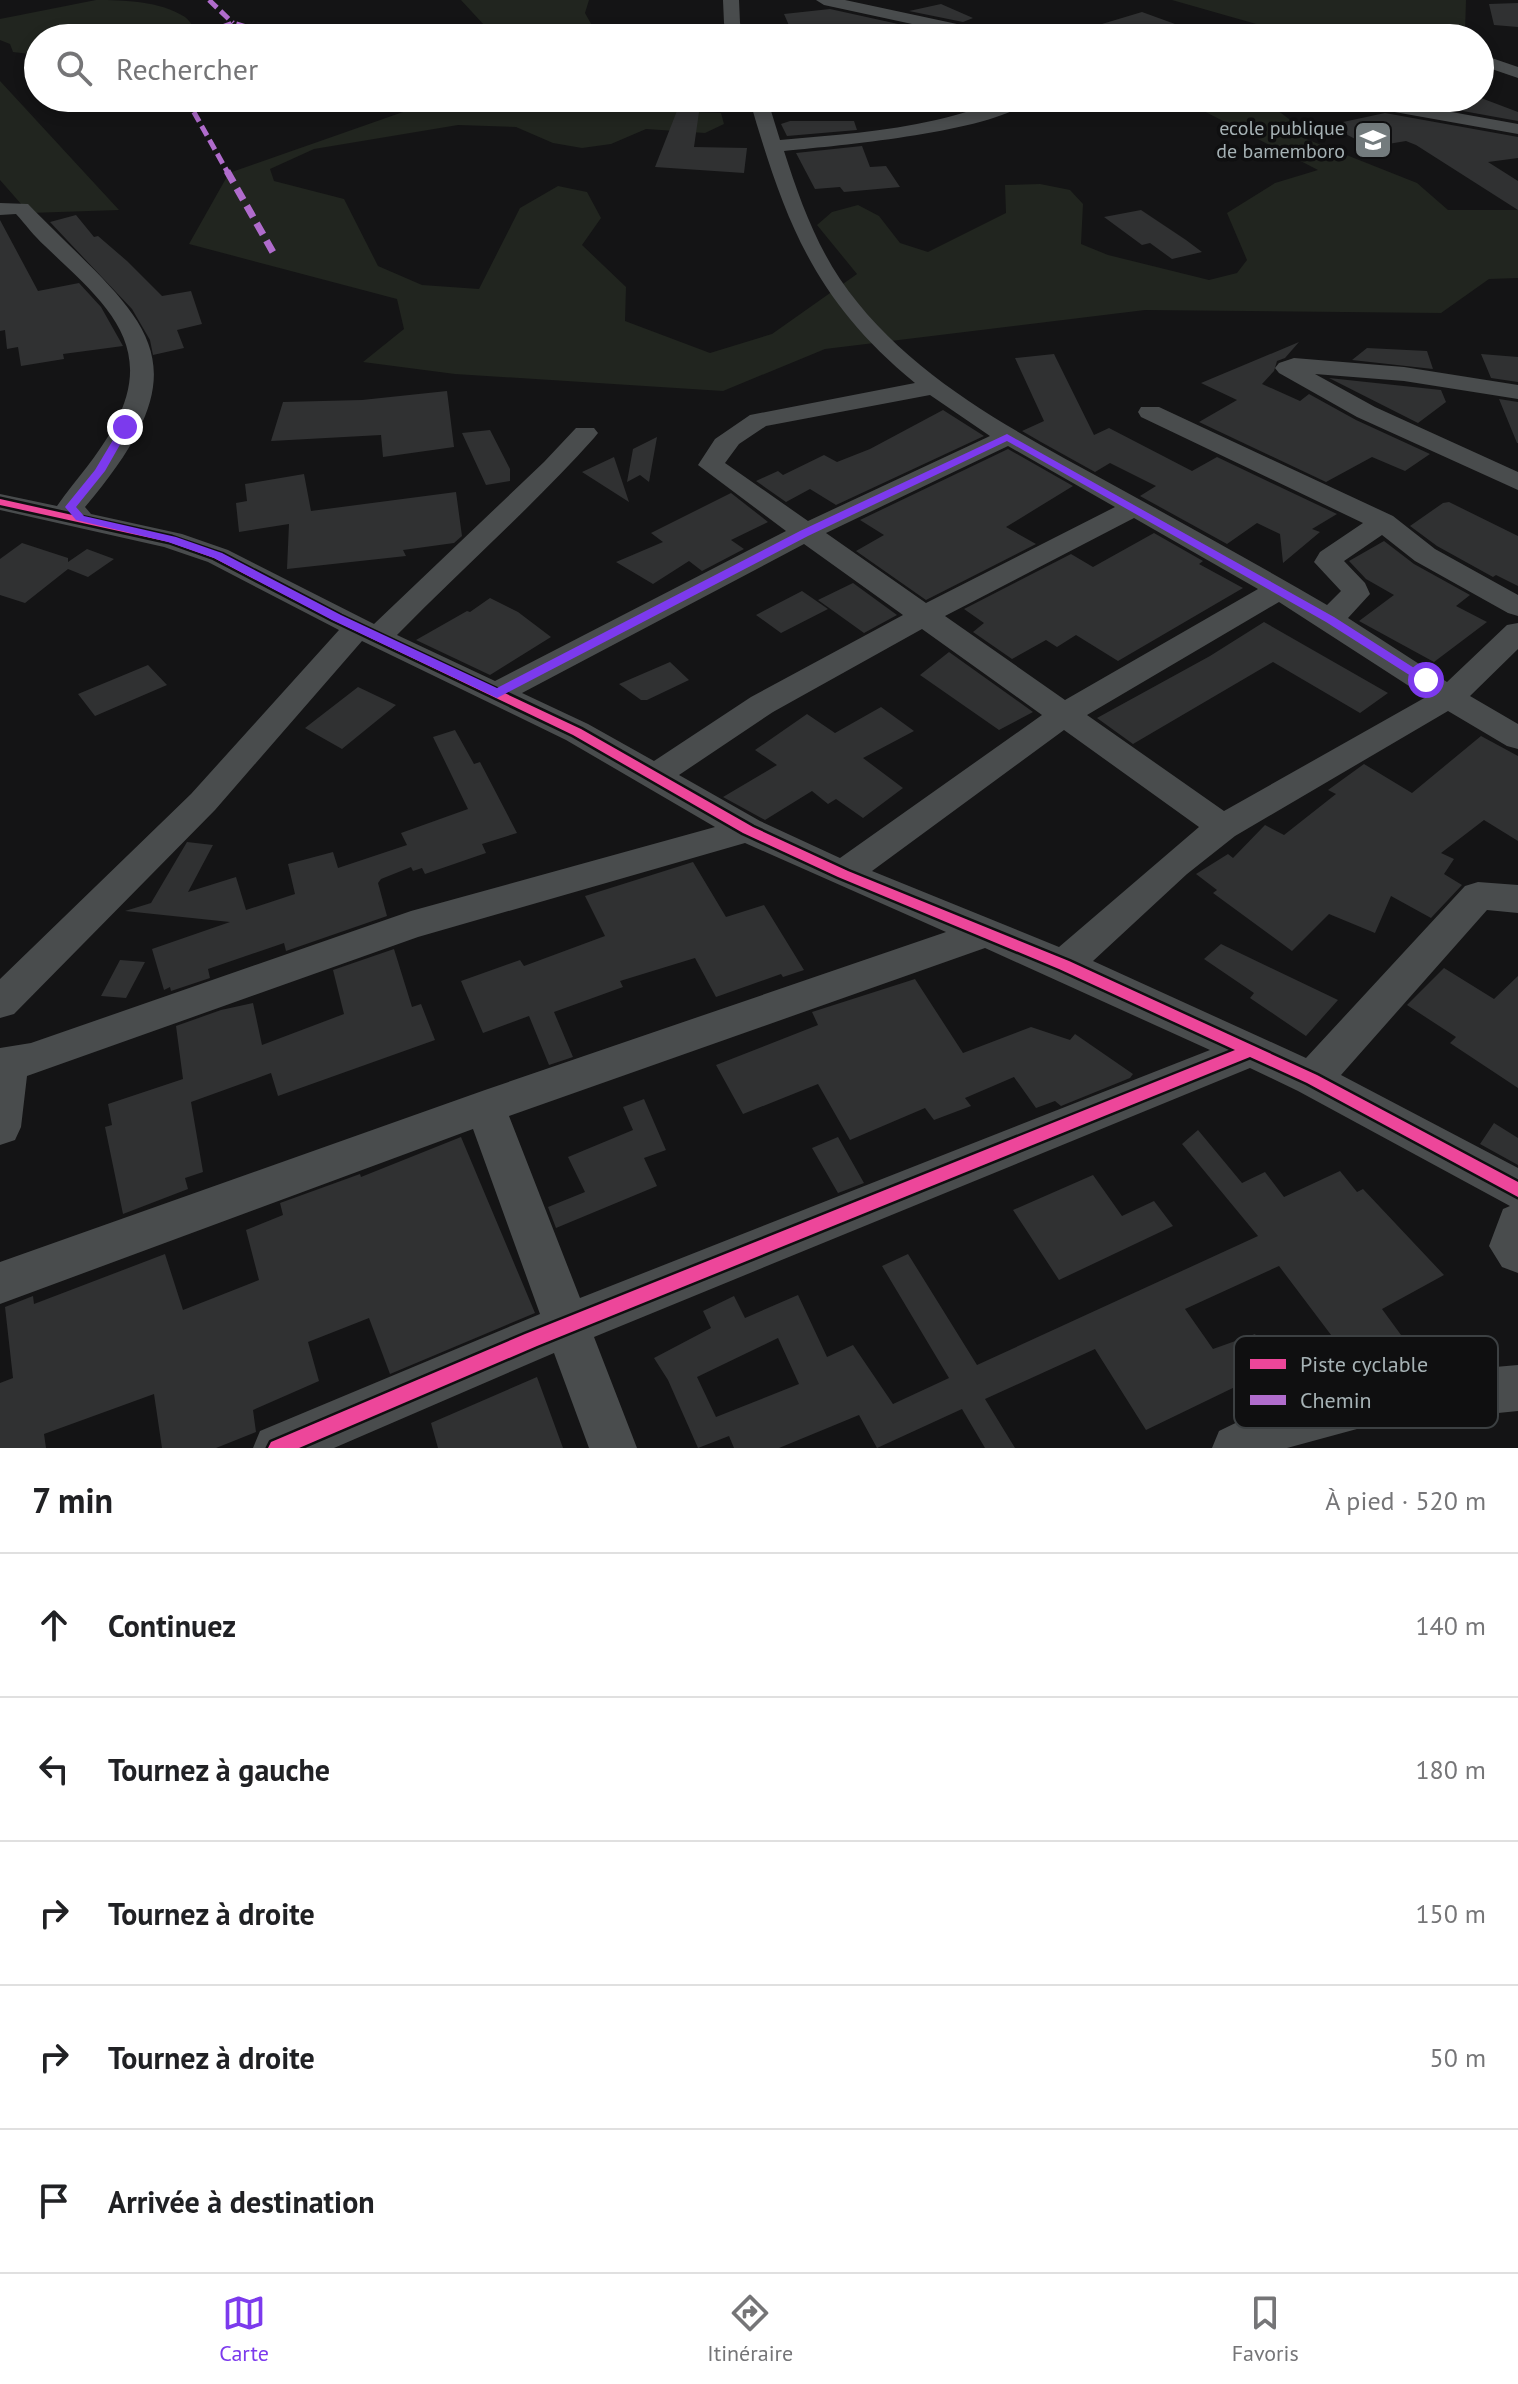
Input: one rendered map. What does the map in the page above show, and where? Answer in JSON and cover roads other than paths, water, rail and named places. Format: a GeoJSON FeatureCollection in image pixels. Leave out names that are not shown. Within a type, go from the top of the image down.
{"type":"FeatureCollection","features":[{"type":"Feature","properties":{"kind":"street"},"geometry":{"type":"LineString","coordinates":[[731,0],[732,24]]}},
{"type":"Feature","properties":{"kind":"street"},"geometry":{"type":"LineString","coordinates":[[824,0],[935,24]]}},
{"type":"Feature","properties":{"kind":"street"},"geometry":{"type":"LineString","coordinates":[[1494,64],[1518,73]]}},
{"type":"Feature","properties":{"kind":"street"},"geometry":{"type":"LineString","coordinates":[[763,112],[797,218],[833,284],[866,325],[935,387],[1007,437],[1330,619],[1488,723],[1518,738]]}},
{"type":"Feature","properties":{"kind":"street"},"geometry":{"type":"LineString","coordinates":[[775,146],[901,133],[983,112]]}},
{"type":"Feature","properties":{"kind":"street"},"geometry":{"type":"LineString","coordinates":[[1423,112],[1518,129]]}},
{"type":"Feature","properties":{"kind":"street"},"geometry":{"type":"LineString","coordinates":[[0,209],[21,208],[97,283],[131,331],[142,360],[143,384],[125,427],[100,471],[70,507],[80,518]]}},
{"type":"Feature","properties":{"kind":"street"},"geometry":{"type":"LineString","coordinates":[[1518,392],[1391,372],[1294,365],[1287,368],[1366,412],[1518,482]]}},
{"type":"Feature","properties":{"kind":"street"},"geometry":{"type":"LineString","coordinates":[[935,387],[759,420],[738,433],[713,458],[711,465],[1223,827]]}},
{"type":"Feature","properties":{"kind":"street"},"geometry":{"type":"LineString","coordinates":[[1150,412],[1383,522],[1425,555],[1518,607]]}},
{"type":"Feature","properties":{"kind":"street"},"geometry":{"type":"LineString","coordinates":[[0,1003],[203,802],[367,633],[545,477],[585,433]]}},
{"type":"Feature","properties":{"kind":"street"},"geometry":{"type":"LineString","coordinates":[[497,693],[804,533],[1007,437]]}},
{"type":"Feature","properties":{"kind":"street"},"geometry":{"type":"LineString","coordinates":[[0,502],[195,546],[239,565],[367,633],[577,732],[748,830],[843,874],[1064,965],[1312,1079],[1518,1190]]}},
{"type":"Feature","properties":{"kind":"street"},"geometry":{"type":"LineString","coordinates":[[655,777],[717,730],[922,615],[1134,508]]}},
{"type":"Feature","properties":{"kind":"street"},"geometry":{"type":"LineString","coordinates":[[1330,619],[1356,594],[1355,589],[1331,568],[1330,558],[1383,522]]}},
{"type":"Feature","properties":{"kind":"street"},"geometry":{"type":"LineString","coordinates":[[843,874],[1063,715],[1278,590]]}},
{"type":"Feature","properties":{"kind":"street"},"geometry":{"type":"LineString","coordinates":[[1064,965],[1175,865],[1223,827],[1451,696],[1518,632]]}},
{"type":"Feature","properties":{"kind":"street"},"geometry":{"type":"LineString","coordinates":[[0,1127],[4,1065],[411,925],[748,830]]}},
{"type":"Feature","properties":{"kind":"street"},"geometry":{"type":"LineString","coordinates":[[1312,1079],[1478,896],[1518,899]]}},
{"type":"Feature","properties":{"kind":"street"},"geometry":{"type":"LineString","coordinates":[[0,1283],[485,1107],[988,932]]}},
{"type":"Feature","properties":{"kind":"street"},"geometry":{"type":"LineString","coordinates":[[277,1448],[567,1326],[1250,1051]]}},
{"type":"Feature","properties":{"kind":"street"},"geometry":{"type":"LineString","coordinates":[[485,1107],[613,1448]]}},
{"type":"Feature","properties":{"kind":"street"},"geometry":{"type":"LineString","coordinates":[[1518,1223],[1511,1246],[1518,1253]]}},
{"type":"Feature","properties":{"kind":"street"},"geometry":{"type":"LineString","coordinates":[[1498,1390],[1518,1388]]}},
{"type":"Feature","properties":{"kind":"street"},"geometry":{"type":"LineString","coordinates":[[1236,1448],[1275,1428]]}},
{"type":"Feature","properties":{"kind":"place","name":"ecole publique de bamemboro"},"geometry":{"type":"Point","coordinates":[1373,140]}}]}
